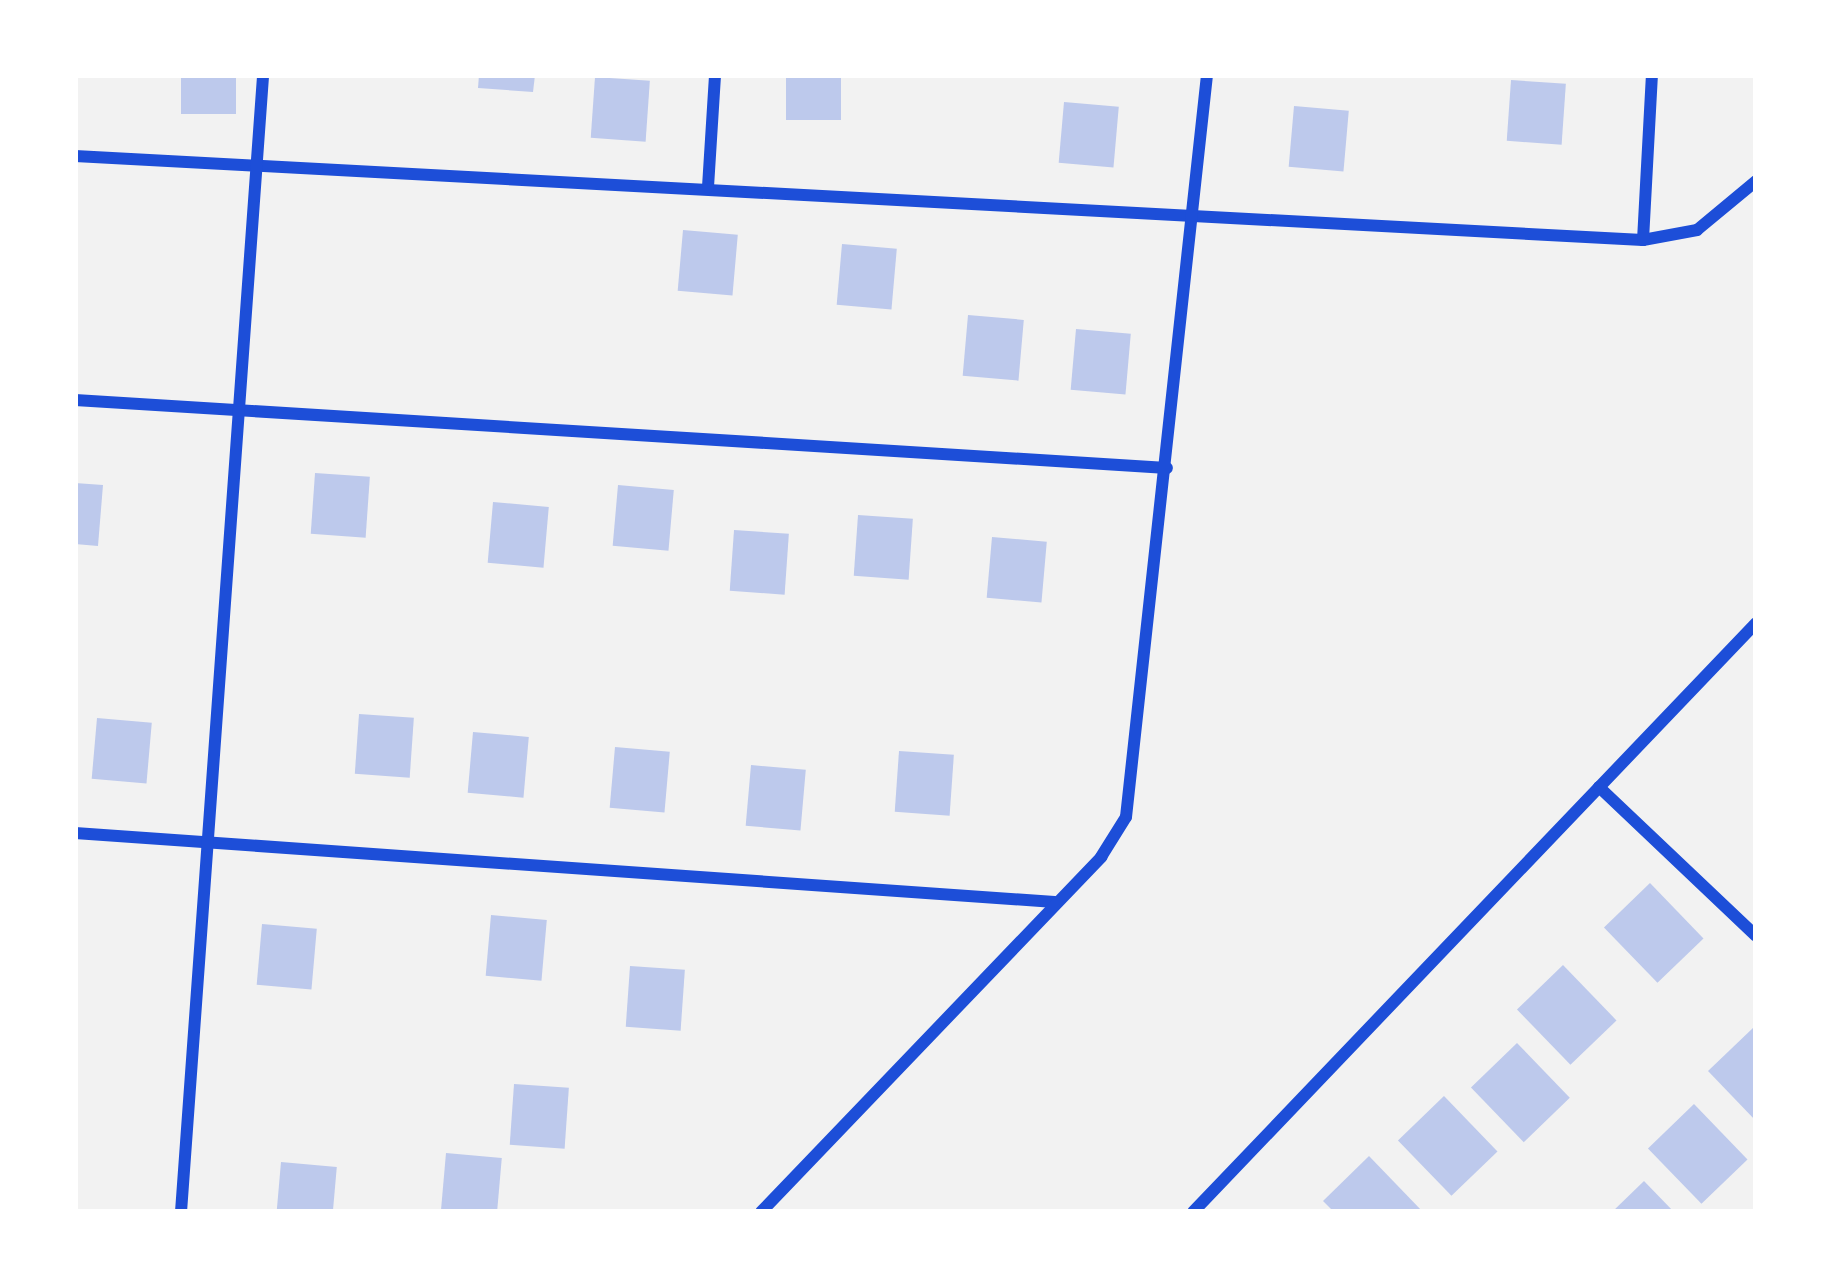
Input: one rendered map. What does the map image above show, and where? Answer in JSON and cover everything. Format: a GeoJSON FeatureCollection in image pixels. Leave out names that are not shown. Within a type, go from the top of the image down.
{"type":"FeatureCollection","features":[{"type":"Feature","properties":{"kind":"street"},"geometry":{"type":"LineString","coordinates":[[182,1212],[263,75]]}},
{"type":"Feature","properties":{"kind":"street"},"geometry":{"type":"LineString","coordinates":[[708,187],[715,75]]}},
{"type":"Feature","properties":{"kind":"street"},"geometry":{"type":"LineString","coordinates":[[761,1212],[1101,856],[1126,818],[1197,217],[1207,75]]}},
{"type":"Feature","properties":{"kind":"street"},"geometry":{"type":"LineString","coordinates":[[1642,240],[1652,75]]}},
{"type":"Feature","properties":{"kind":"street"},"geometry":{"type":"LineString","coordinates":[[75,156],[1642,240],[1697,230],[1756,181]]}},
{"type":"Feature","properties":{"kind":"street"},"geometry":{"type":"LineString","coordinates":[[75,400],[1167,468]]}},
{"type":"Feature","properties":{"kind":"street"},"geometry":{"type":"LineString","coordinates":[[1193,1212],[1756,623]]}},
{"type":"Feature","properties":{"kind":"street"},"geometry":{"type":"LineString","coordinates":[[1599,787],[1756,936]]}},
{"type":"Feature","properties":{"kind":"street"},"geometry":{"type":"LineString","coordinates":[[75,833],[1055,902]]}},
{"type":"Feature","properties":{"kind":"building"},"geometry":{"type":"Polygon","coordinates":[[[181,75],[236,75],[236,114],[181,114],[181,75]]]}},
{"type":"Feature","properties":{"kind":"building"},"geometry":{"type":"Polygon","coordinates":[[[479,75],[535,75],[533,92],[478,88],[479,75]]]}},
{"type":"Feature","properties":{"kind":"building"},"geometry":{"type":"Polygon","coordinates":[[[786,75],[841,75],[841,120],[786,120],[786,75]]]}},
{"type":"Feature","properties":{"kind":"building"},"geometry":{"type":"Polygon","coordinates":[[[595,77],[650,81],[646,142],[591,138],[595,77]]]}},
{"type":"Feature","properties":{"kind":"building"},"geometry":{"type":"Polygon","coordinates":[[[1511,80],[1566,84],[1562,145],[1507,141],[1511,80]]]}},
{"type":"Feature","properties":{"kind":"building"},"geometry":{"type":"Polygon","coordinates":[[[1064,102],[1119,107],[1113,168],[1059,163],[1064,102]]]}},
{"type":"Feature","properties":{"kind":"building"},"geometry":{"type":"Polygon","coordinates":[[[1294,106],[1349,111],[1343,172],[1289,167],[1294,106]]]}},
{"type":"Feature","properties":{"kind":"building"},"geometry":{"type":"Polygon","coordinates":[[[683,230],[738,235],[732,296],[678,291],[683,230]]]}},
{"type":"Feature","properties":{"kind":"building"},"geometry":{"type":"Polygon","coordinates":[[[842,244],[897,249],[891,310],[837,305],[842,244]]]}},
{"type":"Feature","properties":{"kind":"building"},"geometry":{"type":"Polygon","coordinates":[[[968,315],[1024,320],[1018,381],[963,376],[968,315]]]}},
{"type":"Feature","properties":{"kind":"building"},"geometry":{"type":"Polygon","coordinates":[[[1076,329],[1131,334],[1125,395],[1071,390],[1076,329]]]}},
{"type":"Feature","properties":{"kind":"building"},"geometry":{"type":"Polygon","coordinates":[[[315,473],[370,477],[366,538],[311,534],[315,473]]]}},
{"type":"Feature","properties":{"kind":"building"},"geometry":{"type":"Polygon","coordinates":[[[75,483],[103,485],[98,546],[75,544],[75,483]]]}},
{"type":"Feature","properties":{"kind":"building"},"geometry":{"type":"Polygon","coordinates":[[[618,485],[674,490],[668,551],[613,546],[618,485]]]}},
{"type":"Feature","properties":{"kind":"building"},"geometry":{"type":"Polygon","coordinates":[[[493,502],[549,507],[543,568],[488,563],[493,502]]]}},
{"type":"Feature","properties":{"kind":"building"},"geometry":{"type":"Polygon","coordinates":[[[858,515],[913,519],[909,580],[854,576],[858,515]]]}},
{"type":"Feature","properties":{"kind":"building"},"geometry":{"type":"Polygon","coordinates":[[[734,530],[789,534],[785,595],[730,591],[734,530]]]}},
{"type":"Feature","properties":{"kind":"building"},"geometry":{"type":"Polygon","coordinates":[[[992,537],[1047,542],[1041,603],[987,598],[992,537]]]}},
{"type":"Feature","properties":{"kind":"building"},"geometry":{"type":"Polygon","coordinates":[[[359,714],[414,718],[410,778],[355,774],[359,714]]]}},
{"type":"Feature","properties":{"kind":"building"},"geometry":{"type":"Polygon","coordinates":[[[97,718],[152,723],[146,784],[92,779],[97,718]]]}},
{"type":"Feature","properties":{"kind":"building"},"geometry":{"type":"Polygon","coordinates":[[[473,732],[529,737],[523,798],[468,793],[473,732]]]}},
{"type":"Feature","properties":{"kind":"building"},"geometry":{"type":"Polygon","coordinates":[[[615,747],[670,752],[664,813],[610,808],[615,747]]]}},
{"type":"Feature","properties":{"kind":"building"},"geometry":{"type":"Polygon","coordinates":[[[899,751],[954,755],[950,816],[895,812],[899,751]]]}},
{"type":"Feature","properties":{"kind":"building"},"geometry":{"type":"Polygon","coordinates":[[[751,765],[806,770],[800,831],[746,826],[751,765]]]}},
{"type":"Feature","properties":{"kind":"building"},"geometry":{"type":"Polygon","coordinates":[[[1650,883],[1703,938],[1657,983],[1604,927],[1650,883]]]}},
{"type":"Feature","properties":{"kind":"building"},"geometry":{"type":"Polygon","coordinates":[[[491,915],[547,920],[541,981],[486,976],[491,915]]]}},
{"type":"Feature","properties":{"kind":"building"},"geometry":{"type":"Polygon","coordinates":[[[262,924],[317,929],[311,990],[257,985],[262,924]]]}},
{"type":"Feature","properties":{"kind":"building"},"geometry":{"type":"Polygon","coordinates":[[[1563,965],[1616,1020],[1570,1065],[1517,1009],[1563,965]]]}},
{"type":"Feature","properties":{"kind":"building"},"geometry":{"type":"Polygon","coordinates":[[[630,966],[685,970],[681,1031],[626,1027],[630,966]]]}},
{"type":"Feature","properties":{"kind":"building"},"geometry":{"type":"Polygon","coordinates":[[[1756,1029],[1756,1121],[1708,1071],[1756,1029]]]}},
{"type":"Feature","properties":{"kind":"building"},"geometry":{"type":"Polygon","coordinates":[[[1517,1043],[1570,1098],[1524,1142],[1471,1087],[1517,1043]]]}},
{"type":"Feature","properties":{"kind":"building"},"geometry":{"type":"Polygon","coordinates":[[[514,1084],[569,1088],[565,1149],[510,1145],[514,1084]]]}},
{"type":"Feature","properties":{"kind":"building"},"geometry":{"type":"Polygon","coordinates":[[[1444,1096],[1497,1151],[1451,1196],[1398,1140],[1444,1096]]]}},
{"type":"Feature","properties":{"kind":"building"},"geometry":{"type":"Polygon","coordinates":[[[1694,1104],[1747,1159],[1701,1204],[1648,1148],[1694,1104]]]}},
{"type":"Feature","properties":{"kind":"building"},"geometry":{"type":"Polygon","coordinates":[[[446,1153],[502,1158],[497,1212],[441,1212],[446,1153]]]}},
{"type":"Feature","properties":{"kind":"building"},"geometry":{"type":"Polygon","coordinates":[[[1369,1156],[1423,1212],[1334,1212],[1323,1201],[1369,1156]]]}},
{"type":"Feature","properties":{"kind":"building"},"geometry":{"type":"Polygon","coordinates":[[[281,1162],[337,1167],[333,1212],[277,1212],[281,1162]]]}},
{"type":"Feature","properties":{"kind":"building"},"geometry":{"type":"Polygon","coordinates":[[[1644,1181],[1674,1212],[1612,1212],[1644,1181]]]}}]}
